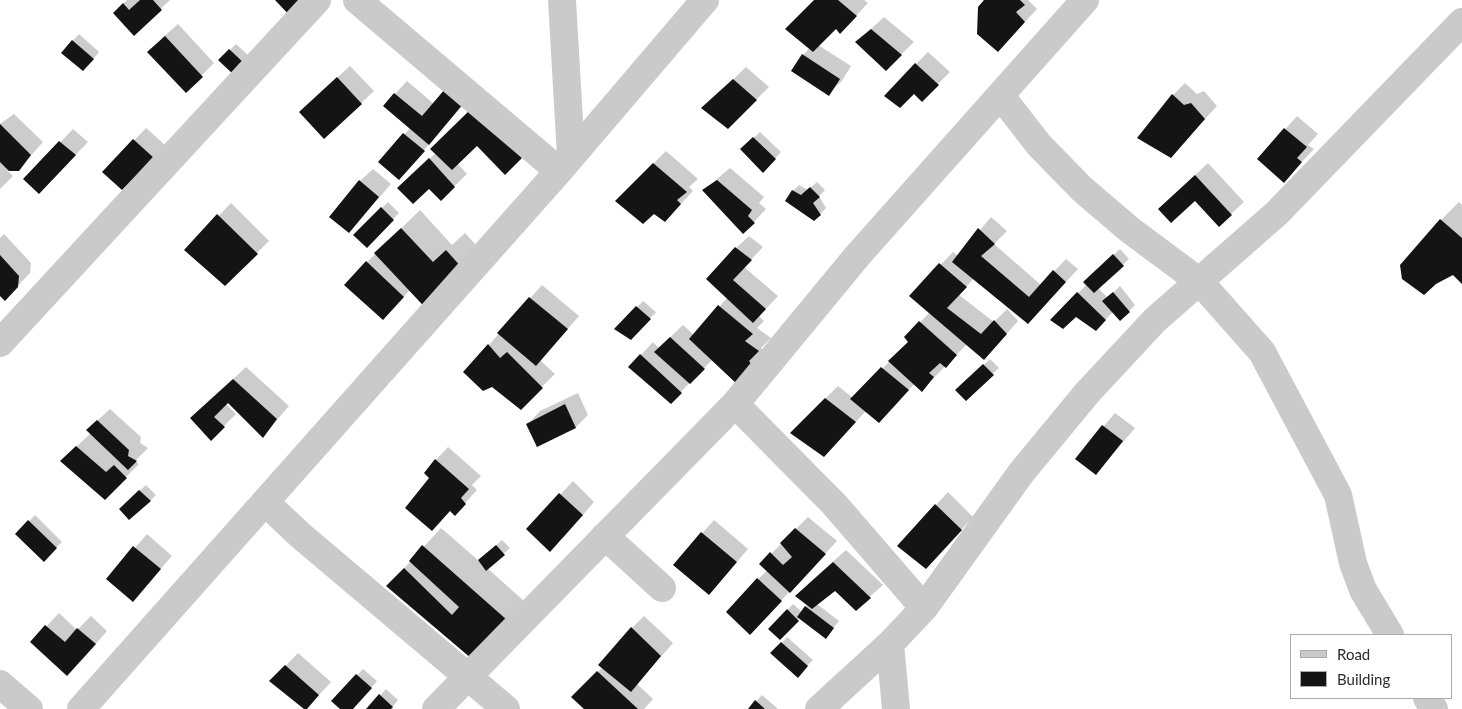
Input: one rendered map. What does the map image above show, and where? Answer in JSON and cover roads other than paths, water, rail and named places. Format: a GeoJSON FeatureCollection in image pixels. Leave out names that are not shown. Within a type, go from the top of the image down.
{"type":"FeatureCollection","features":[{"type":"Feature","properties":{"kind":"street"},"geometry":{"type":"LineString","coordinates":[[0,342],[317,0]]}},
{"type":"Feature","properties":{"kind":"street"},"geometry":{"type":"LineString","coordinates":[[357,0],[565,163]]}},
{"type":"Feature","properties":{"kind":"street"},"geometry":{"type":"LineString","coordinates":[[562,0],[565,163]]}},
{"type":"Feature","properties":{"kind":"street"},"geometry":{"type":"LineString","coordinates":[[81,709],[565,163],[705,0]]}},
{"type":"Feature","properties":{"kind":"street"},"geometry":{"type":"LineString","coordinates":[[436,709],[735,404],[858,255],[1085,0]]}},
{"type":"Feature","properties":{"kind":"street"},"geometry":{"type":"LineString","coordinates":[[819,709],[890,644],[924,608],[1021,474],[1088,393],[1155,320],[1277,213],[1462,22]]}},
{"type":"Feature","properties":{"kind":"street"},"geometry":{"type":"LineString","coordinates":[[1001,96],[1039,145],[1082,189],[1130,230],[1200,282],[1238,321],[1262,352],[1338,495],[1353,563],[1363,590],[1389,634]]}},
{"type":"Feature","properties":{"kind":"street"},"geometry":{"type":"LineString","coordinates":[[735,404],[834,504],[924,608]]}},
{"type":"Feature","properties":{"kind":"street"},"geometry":{"type":"LineString","coordinates":[[264,502],[300,535],[506,709]]}},
{"type":"Feature","properties":{"kind":"street"},"geometry":{"type":"LineString","coordinates":[[605,536],[662,588]]}},
{"type":"Feature","properties":{"kind":"street"},"geometry":{"type":"LineString","coordinates":[[890,644],[896,709]]}},
{"type":"Feature","properties":{"kind":"street"},"geometry":{"type":"LineString","coordinates":[[3,691],[29,709]]}}]}
